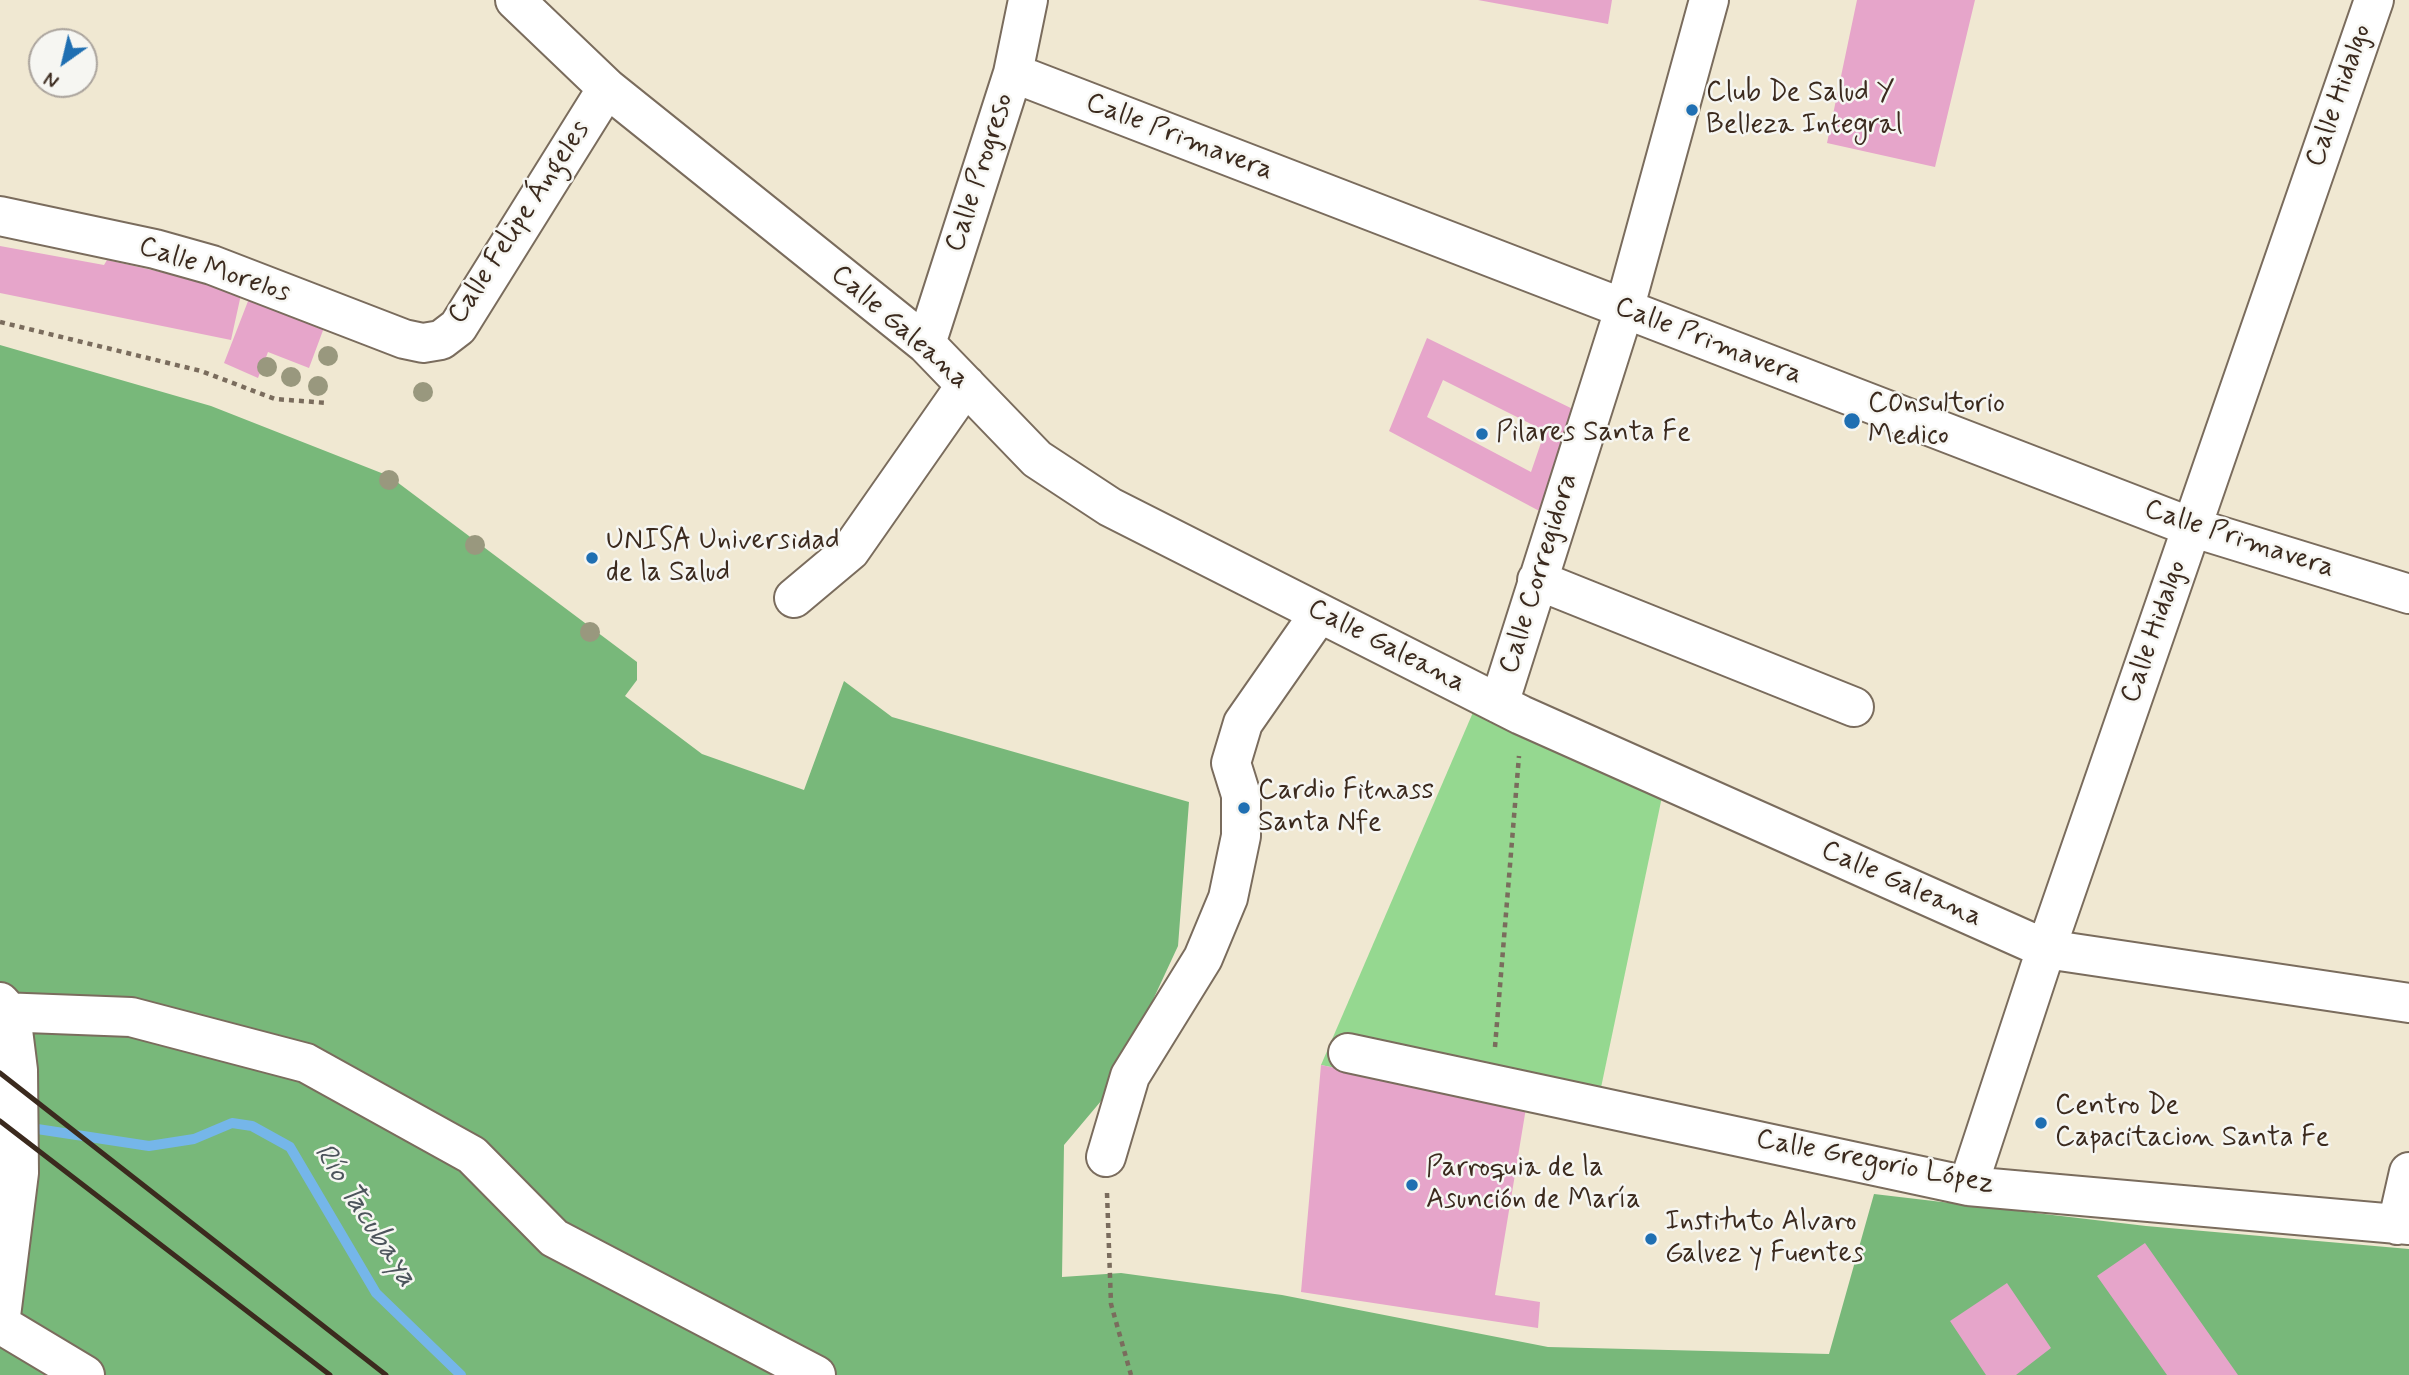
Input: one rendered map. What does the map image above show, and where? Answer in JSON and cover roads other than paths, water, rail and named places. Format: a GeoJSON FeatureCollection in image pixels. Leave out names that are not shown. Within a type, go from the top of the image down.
{"type":"FeatureCollection","features":[{"type":"Feature","properties":{"kind":"street","name":"Calle Galeana"},"geometry":{"type":"LineString","coordinates":[[515,0],[607,88],[926,344],[1037,459],[1110,507],[1510,710],[2046,949],[2409,1003]]}},
{"type":"Feature","properties":{"kind":"street","name":"Calle Progreso"},"geometry":{"type":"LineString","coordinates":[[926,344],[1013,73],[1028,0]]}},
{"type":"Feature","properties":{"kind":"street","name":"Calle Corregidora"},"geometry":{"type":"LineString","coordinates":[[1510,710],[1537,580],[1624,310],[1709,0]]}},
{"type":"Feature","properties":{"kind":"street","name":"Calle Hidalgo"},"geometry":{"type":"LineString","coordinates":[[1968,1186],[2046,949],[2374,0]]}},
{"type":"Feature","properties":{"kind":"street","name":"Calle Primavera"},"geometry":{"type":"LineString","coordinates":[[1013,73],[2191,527],[2409,594]]}},
{"type":"Feature","properties":{"kind":"street","name":"Calle Felipe Ángeles"},"geometry":{"type":"LineString","coordinates":[[424,343],[442,340],[458,327],[607,88]]}},
{"type":"Feature","properties":{"kind":"street","name":"Calle Morelos"},"geometry":{"type":"LineString","coordinates":[[0,216],[155,249],[212,265],[404,339],[424,343]]}},
{"type":"Feature","properties":{"kind":"street"},"geometry":{"type":"LineString","coordinates":[[794,598],[850,551],[966,385]]}},
{"type":"Feature","properties":{"kind":"street"},"geometry":{"type":"LineString","coordinates":[[1537,580],[1854,707]]}},
{"type":"Feature","properties":{"kind":"street"},"geometry":{"type":"LineString","coordinates":[[1106,1157],[1130,1076],[1203,958],[1227,898],[1241,836],[1241,795],[1231,764],[1243,723],[1319,614]]}},
{"type":"Feature","properties":{"kind":"street"},"geometry":{"type":"LineString","coordinates":[[85,1375],[0,1325],[19,1173],[18,1070],[4,1009],[131,1017],[306,1063],[471,1155],[554,1238],[816,1375]]}},
{"type":"Feature","properties":{"kind":"street","name":"Calle Gregorio López"},"geometry":{"type":"LineString","coordinates":[[1348,1053],[1968,1186],[2403,1225]]}},
{"type":"Feature","properties":{"kind":"street"},"geometry":{"type":"LineString","coordinates":[[2403,1225],[2409,1172]]}},
{"type":"Feature","properties":{"kind":"waterway","name":"Río Tacubaya"},"geometry":{"type":"LineString","coordinates":[[24,1127],[149,1146],[194,1139],[232,1123],[252,1126],[290,1147],[376,1293],[461,1375]]}},
{"type":"Feature","properties":{"kind":"railway"},"geometry":{"type":"LineString","coordinates":[[0,1073],[386,1375]]}},
{"type":"Feature","properties":{"kind":"railway"},"geometry":{"type":"LineString","coordinates":[[0,1121],[330,1375]]}},
{"type":"Feature","properties":{"kind":"place","name":"Club De Salud Y Belleza Integral"},"geometry":{"type":"Point","coordinates":[1692,110]}},
{"type":"Feature","properties":{"kind":"place","name":"C0nsultorio Medico"},"geometry":{"type":"Point","coordinates":[1852,421]}},
{"type":"Feature","properties":{"kind":"place","name":"Pilares Santa Fe"},"geometry":{"type":"Point","coordinates":[1482,434]}},
{"type":"Feature","properties":{"kind":"place","name":"UNISA Universidad de la Salud"},"geometry":{"type":"Point","coordinates":[592,558]}},
{"type":"Feature","properties":{"kind":"place","name":"Cardio Fitnass Santa Nfe"},"geometry":{"type":"Point","coordinates":[1244,808]}},
{"type":"Feature","properties":{"kind":"place","name":"Centro De Capacitacion Santa Fe"},"geometry":{"type":"Point","coordinates":[2041,1123]}},
{"type":"Feature","properties":{"kind":"place","name":"Parroquia de la Asunción de María"},"geometry":{"type":"Point","coordinates":[1412,1185]}},
{"type":"Feature","properties":{"kind":"place","name":"Instituto Alvaro Galvez y Fuentes"},"geometry":{"type":"Point","coordinates":[1651,1239]}}]}
